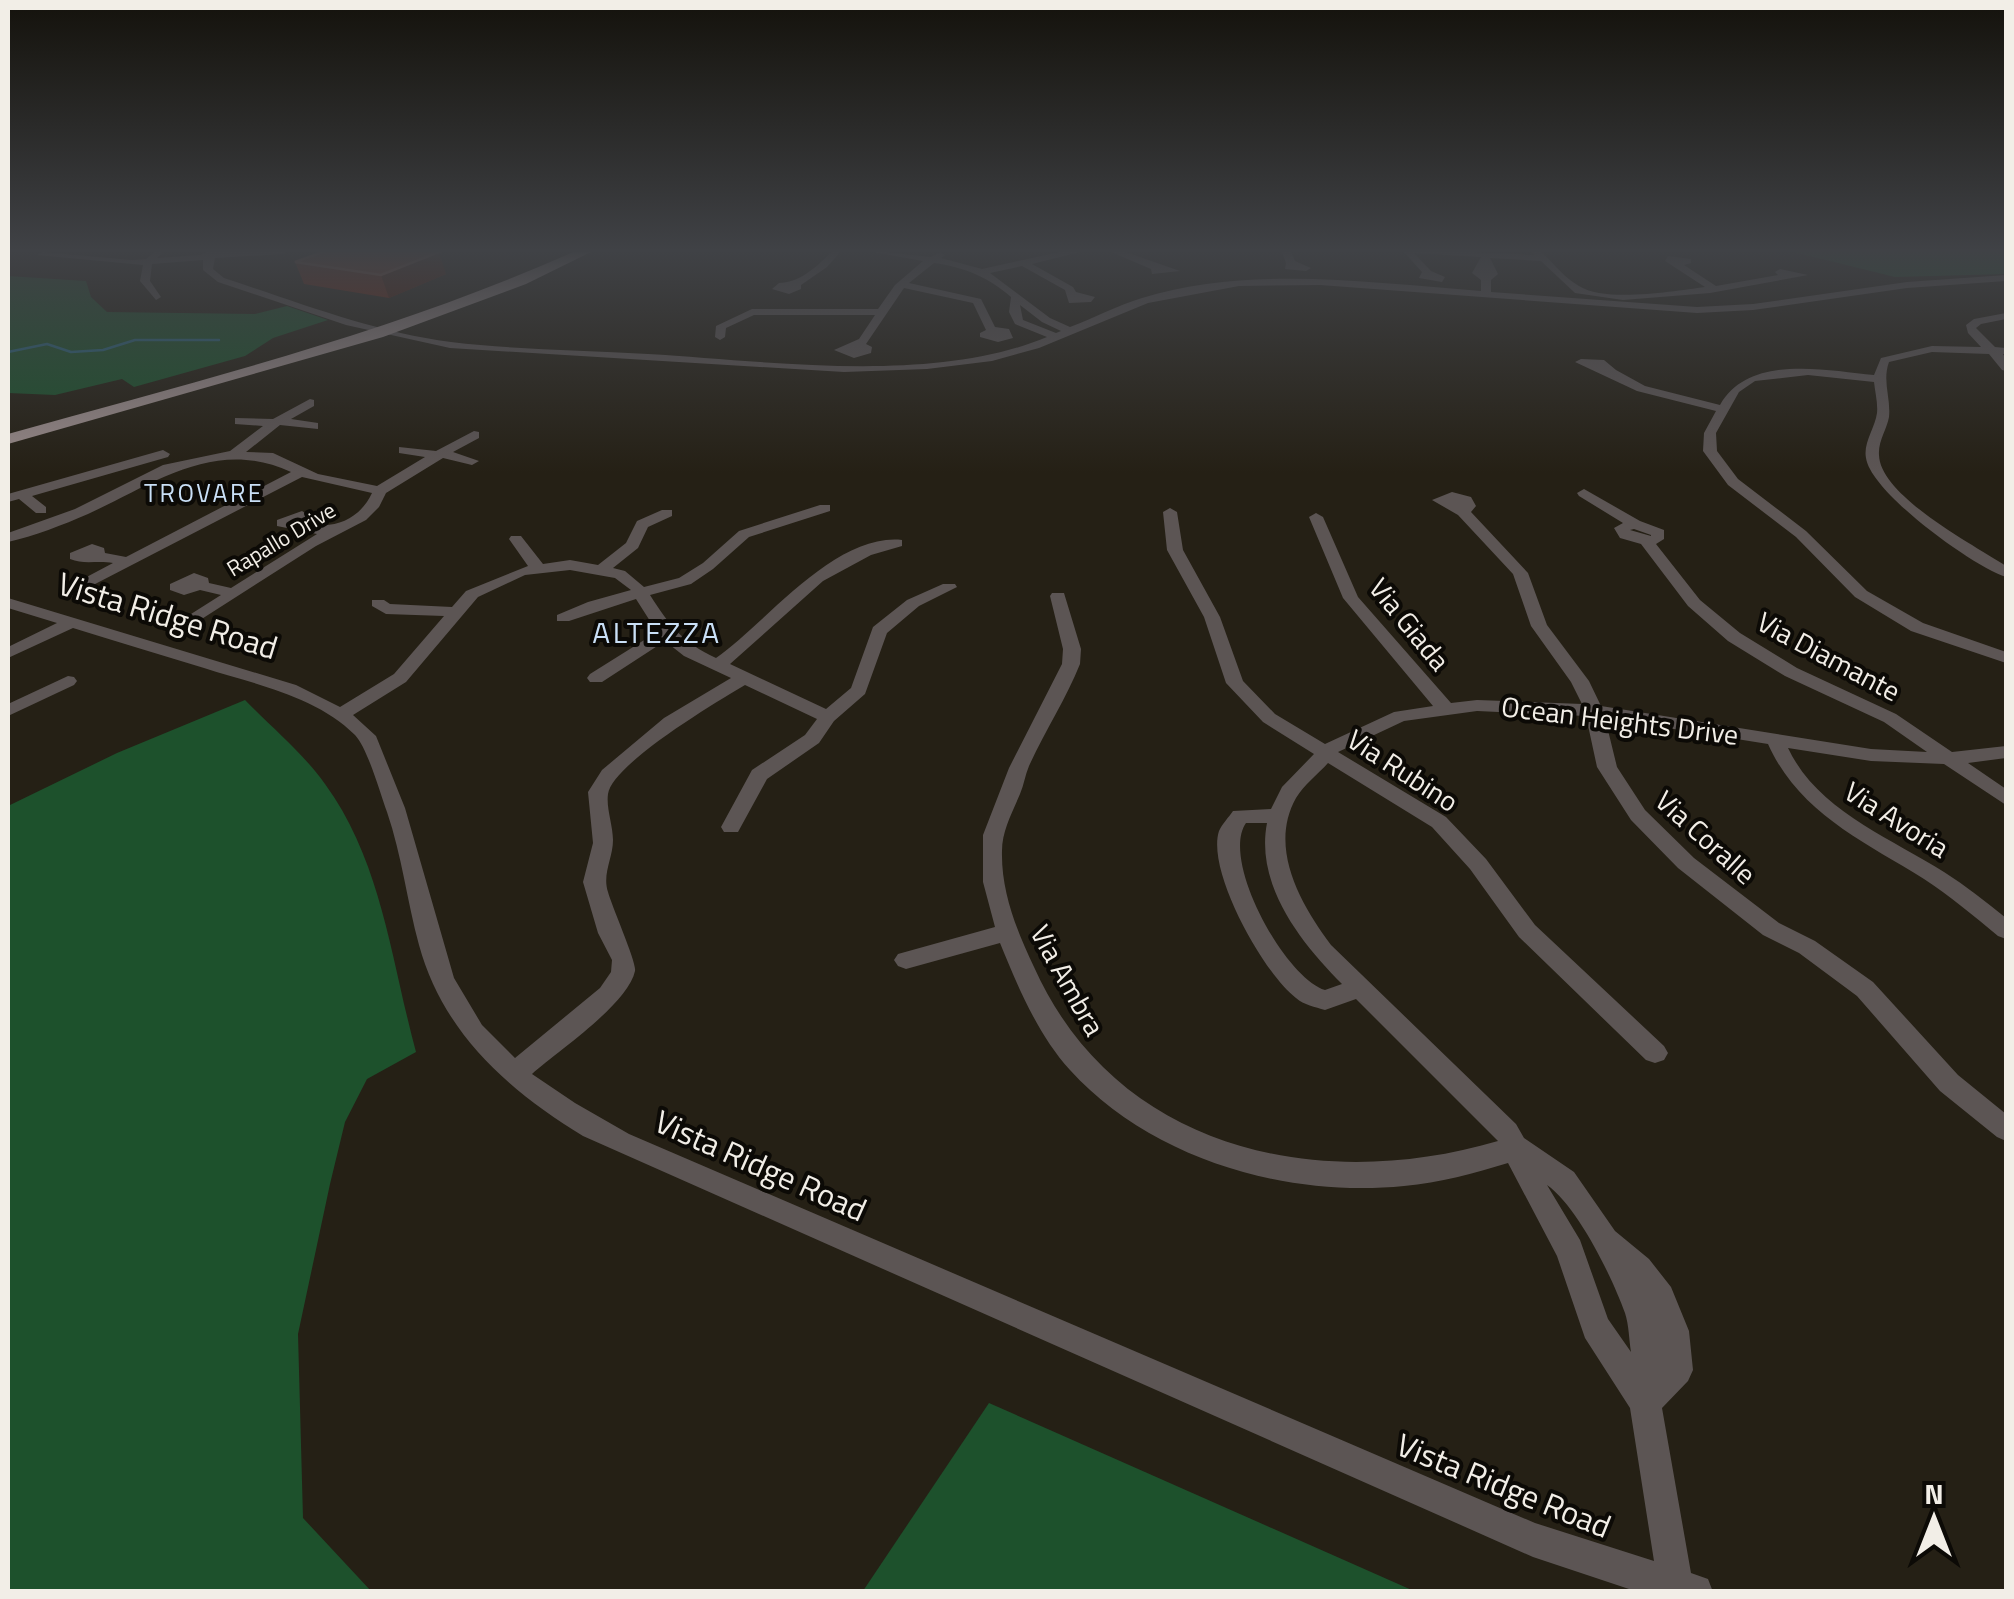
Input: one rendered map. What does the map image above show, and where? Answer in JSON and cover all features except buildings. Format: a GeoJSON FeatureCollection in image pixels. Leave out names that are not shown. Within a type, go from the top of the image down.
{"type":"FeatureCollection","features":[{"type":"Feature","properties":{"kind":"main road"},"geometry":{"type":"LineString","coordinates":[[8,430],[385,324]]}},
{"type":"Feature","properties":{"kind":"main road"},"geometry":{"type":"LineString","coordinates":[[8,439],[388,324]]}},
{"type":"Feature","properties":{"kind":"street"},"geometry":{"type":"LineString","coordinates":[[354,324],[467,347],[844,369],[912,368],[980,360],[1089,324]]}},
{"type":"Feature","properties":{"kind":"street"},"geometry":{"type":"LineString","coordinates":[[726,324],[721,326],[720,337],[734,341]]}},
{"type":"Feature","properties":{"kind":"street"},"geometry":{"type":"LineString","coordinates":[[858,345],[876,331],[878,324]]}},
{"type":"Feature","properties":{"kind":"street"},"geometry":{"type":"LineString","coordinates":[[988,324],[991,330]]}},
{"type":"Feature","properties":{"kind":"street"},"geometry":{"type":"LineString","coordinates":[[1023,324],[1057,337]]}},
{"type":"Feature","properties":{"kind":"street"},"geometry":{"type":"LineString","coordinates":[[1054,324],[1070,331]]}},
{"type":"Feature","properties":{"kind":"street"},"geometry":{"type":"LineString","coordinates":[[1974,324],[1970,327],[1973,336],[2000,351],[2006,368]]}},
{"type":"Feature","properties":{"kind":"street"},"geometry":{"type":"LineString","coordinates":[[2000,351],[1948,348],[1905,352],[1880,365],[1883,418],[1872,451],[1877,472],[1910,506],[2006,572]]}},
{"type":"Feature","properties":{"kind":"street"},"geometry":{"type":"LineString","coordinates":[[1880,380],[1808,372],[1764,375],[1737,386],[1709,442],[1722,471],[1801,534],[1861,594],[1930,632],[2006,658]]}},
{"type":"Feature","properties":{"kind":"street"},"geometry":{"type":"LineString","coordinates":[[1609,373],[1650,391],[1723,409]]}},
{"type":"Feature","properties":{"kind":"street"},"geometry":{"type":"LineString","coordinates":[[236,454],[276,422],[310,404]]}},
{"type":"Feature","properties":{"kind":"street"},"geometry":{"type":"LineString","coordinates":[[239,421],[314,426]]}},
{"type":"Feature","properties":{"kind":"street","name":"Rapallo Drive"},"geometry":{"type":"LineString","coordinates":[[197,617],[330,532],[361,517],[380,491],[474,435]]}},
{"type":"Feature","properties":{"kind":"street"},"geometry":{"type":"LineString","coordinates":[[404,450],[472,461]]}},
{"type":"Feature","properties":{"kind":"street"},"geometry":{"type":"LineString","coordinates":[[14,496],[163,454]]}},
{"type":"Feature","properties":{"kind":"street"},"geometry":{"type":"LineString","coordinates":[[8,538],[80,512],[154,474],[196,460],[236,454],[278,458],[301,472],[380,491]]}},
{"type":"Feature","properties":{"kind":"street"},"geometry":{"type":"LineString","coordinates":[[101,455],[112,468]]}},
{"type":"Feature","properties":{"kind":"street"},"geometry":{"type":"LineString","coordinates":[[130,464],[136,470],[154,474]]}},
{"type":"Feature","properties":{"kind":"street"},"geometry":{"type":"LineString","coordinates":[[70,592],[301,472]]}},
{"type":"Feature","properties":{"kind":"street","name":"Via Diamante"},"geometry":{"type":"LineString","coordinates":[[1584,493],[1635,524],[1659,533],[1657,539],[1646,541],[1694,603],[1734,637],[1791,672],[1890,718],[2006,798]]}},
{"type":"Feature","properties":{"kind":"street"},"geometry":{"type":"LineString","coordinates":[[209,495],[239,503]]}},
{"type":"Feature","properties":{"kind":"street"},"geometry":{"type":"LineString","coordinates":[[14,496],[41,510]]}},
{"type":"Feature","properties":{"kind":"street"},"geometry":{"type":"LineString","coordinates":[[563,618],[698,574],[734,540],[755,528],[825,508]]}},
{"type":"Feature","properties":{"kind":"street","name":"Via Rubino"},"geometry":{"type":"LineString","coordinates":[[1170,512],[1175,550],[1212,617],[1235,683],[1268,718],[1415,804],[1450,832],[1527,931],[1655,1054]]}},
{"type":"Feature","properties":{"kind":"street","name":"Via Coralle"},"geometry":{"type":"LineString","coordinates":[[1463,512],[1520,573],[1539,626],[1570,664],[1594,711],[1608,767],[1630,804],[1660,839],[1772,928],[1807,947],[1865,988],[1949,1083],[2006,1129]]}},
{"type":"Feature","properties":{"kind":"street"},"geometry":{"type":"LineString","coordinates":[[604,568],[633,545],[642,524],[666,513]]}},
{"type":"Feature","properties":{"kind":"street","name":"Via Giada"},"geometry":{"type":"LineString","coordinates":[[1316,517],[1350,598],[1444,707]]}},
{"type":"Feature","properties":{"kind":"street"},"geometry":{"type":"LineString","coordinates":[[304,524],[330,532]]}},
{"type":"Feature","properties":{"kind":"street"},"geometry":{"type":"LineString","coordinates":[[516,538],[538,568]]}},
{"type":"Feature","properties":{"kind":"street"},"geometry":{"type":"LineString","coordinates":[[716,666],[744,648],[826,570],[850,556],[897,543]]}},
{"type":"Feature","properties":{"kind":"street"},"geometry":{"type":"LineString","coordinates":[[96,555],[124,561]]}},
{"type":"Feature","properties":{"kind":"street"},"geometry":{"type":"LineString","coordinates":[[341,714],[400,678],[452,612],[486,585],[538,568],[570,565],[604,568],[631,580],[666,633],[716,666],[828,718]]}},
{"type":"Feature","properties":{"kind":"street"},"geometry":{"type":"LineString","coordinates":[[199,585],[234,593]]}},
{"type":"Feature","properties":{"kind":"street"},"geometry":{"type":"LineString","coordinates":[[731,826],[759,775],[812,739],[865,681],[869,651],[879,632],[913,604],[950,587]]}},
{"type":"Feature","properties":{"kind":"street","name":"Via Ambra"},"geometry":{"type":"LineString","coordinates":[[1058,596],[1072,649],[1071,664],[1018,770],[994,829],[992,872],[1006,933],[1040,1006],[1079,1062],[1135,1111],[1212,1150],[1300,1171],[1363,1176],[1446,1169],[1517,1148]]}},
{"type":"Feature","properties":{"kind":"street","name":"Vista Ridge Road"},"geometry":{"type":"LineString","coordinates":[[8,602],[290,689],[341,714],[367,736],[408,848],[441,977],[461,1014],[539,1096],[620,1142],[1532,1540],[1686,1590]]}},
{"type":"Feature","properties":{"kind":"street"},"geometry":{"type":"LineString","coordinates":[[378,603],[386,609],[452,612]]}},
{"type":"Feature","properties":{"kind":"street"},"geometry":{"type":"LineString","coordinates":[[8,654],[72,622]]}},
{"type":"Feature","properties":{"kind":"street"},"geometry":{"type":"LineString","coordinates":[[596,678],[666,633]]}},
{"type":"Feature","properties":{"kind":"street"},"geometry":{"type":"LineString","coordinates":[[514,1074],[608,995],[623,974],[624,960],[609,933],[594,882],[604,844],[598,792],[610,774],[671,722],[742,679]]}},
{"type":"Feature","properties":{"kind":"street"},"geometry":{"type":"LineString","coordinates":[[8,711],[68,680]]}},
{"type":"Feature","properties":{"kind":"street","name":"Ocean Heights Drive"},"geometry":{"type":"LineString","coordinates":[[1278,816],[1295,781],[1326,753],[1390,720],[1444,707],[1519,703],[1594,711],[1870,755],[1951,760],[2006,752]]}},
{"type":"Feature","properties":{"kind":"street","name":"Via Avoria"},"geometry":{"type":"LineString","coordinates":[[1775,740],[1790,771],[1823,806],[1946,883],[2006,930]]}},
{"type":"Feature","properties":{"kind":"street"},"geometry":{"type":"LineString","coordinates":[[1360,988],[1325,1000],[1303,992],[1263,941],[1248,913],[1232,863],[1230,830],[1240,816],[1278,816],[1276,854],[1290,903],[1323,951],[1487,1110],[1517,1148],[1533,1188],[1570,1250],[1596,1327],[1645,1404]]}},
{"type":"Feature","properties":{"kind":"street"},"geometry":{"type":"LineString","coordinates":[[906,960],[1006,933]]}},
{"type":"Feature","properties":{"kind":"street"},"geometry":{"type":"LineString","coordinates":[[1517,1148],[1564,1181],[1603,1238],[1641,1315],[1648,1367],[1645,1404],[1686,1590]]}},
{"type":"Feature","properties":{"kind":"green space"},"geometry":{"type":"Polygon","coordinates":[[[8,324],[317,324],[273,338],[245,356],[134,387],[122,379],[55,395],[8,393],[8,324]]]}},
{"type":"Feature","properties":{"kind":"green space"},"geometry":{"type":"Polygon","coordinates":[[[245,700],[325,784],[360,846],[383,913],[416,1052],[367,1079],[345,1122],[298,1334],[303,1518],[371,1591],[8,1591],[8,806],[117,753],[245,700]]]}},
{"type":"Feature","properties":{"kind":"green space"},"geometry":{"type":"Polygon","coordinates":[[[989,1403],[1414,1591],[863,1591],[989,1403]]]}},
{"type":"Feature","properties":{"kind":"waterway"},"geometry":{"type":"LineString","coordinates":[[8,352],[47,344],[71,352],[103,350],[135,340],[219,340]]}},
{"type":"Feature","properties":{"kind":"district","name":"TROVARE"},"geometry":{"type":"Point","coordinates":[204,493]}},
{"type":"Feature","properties":{"kind":"district","name":"ALTEZZA"},"geometry":{"type":"Point","coordinates":[657,632]}}]}
